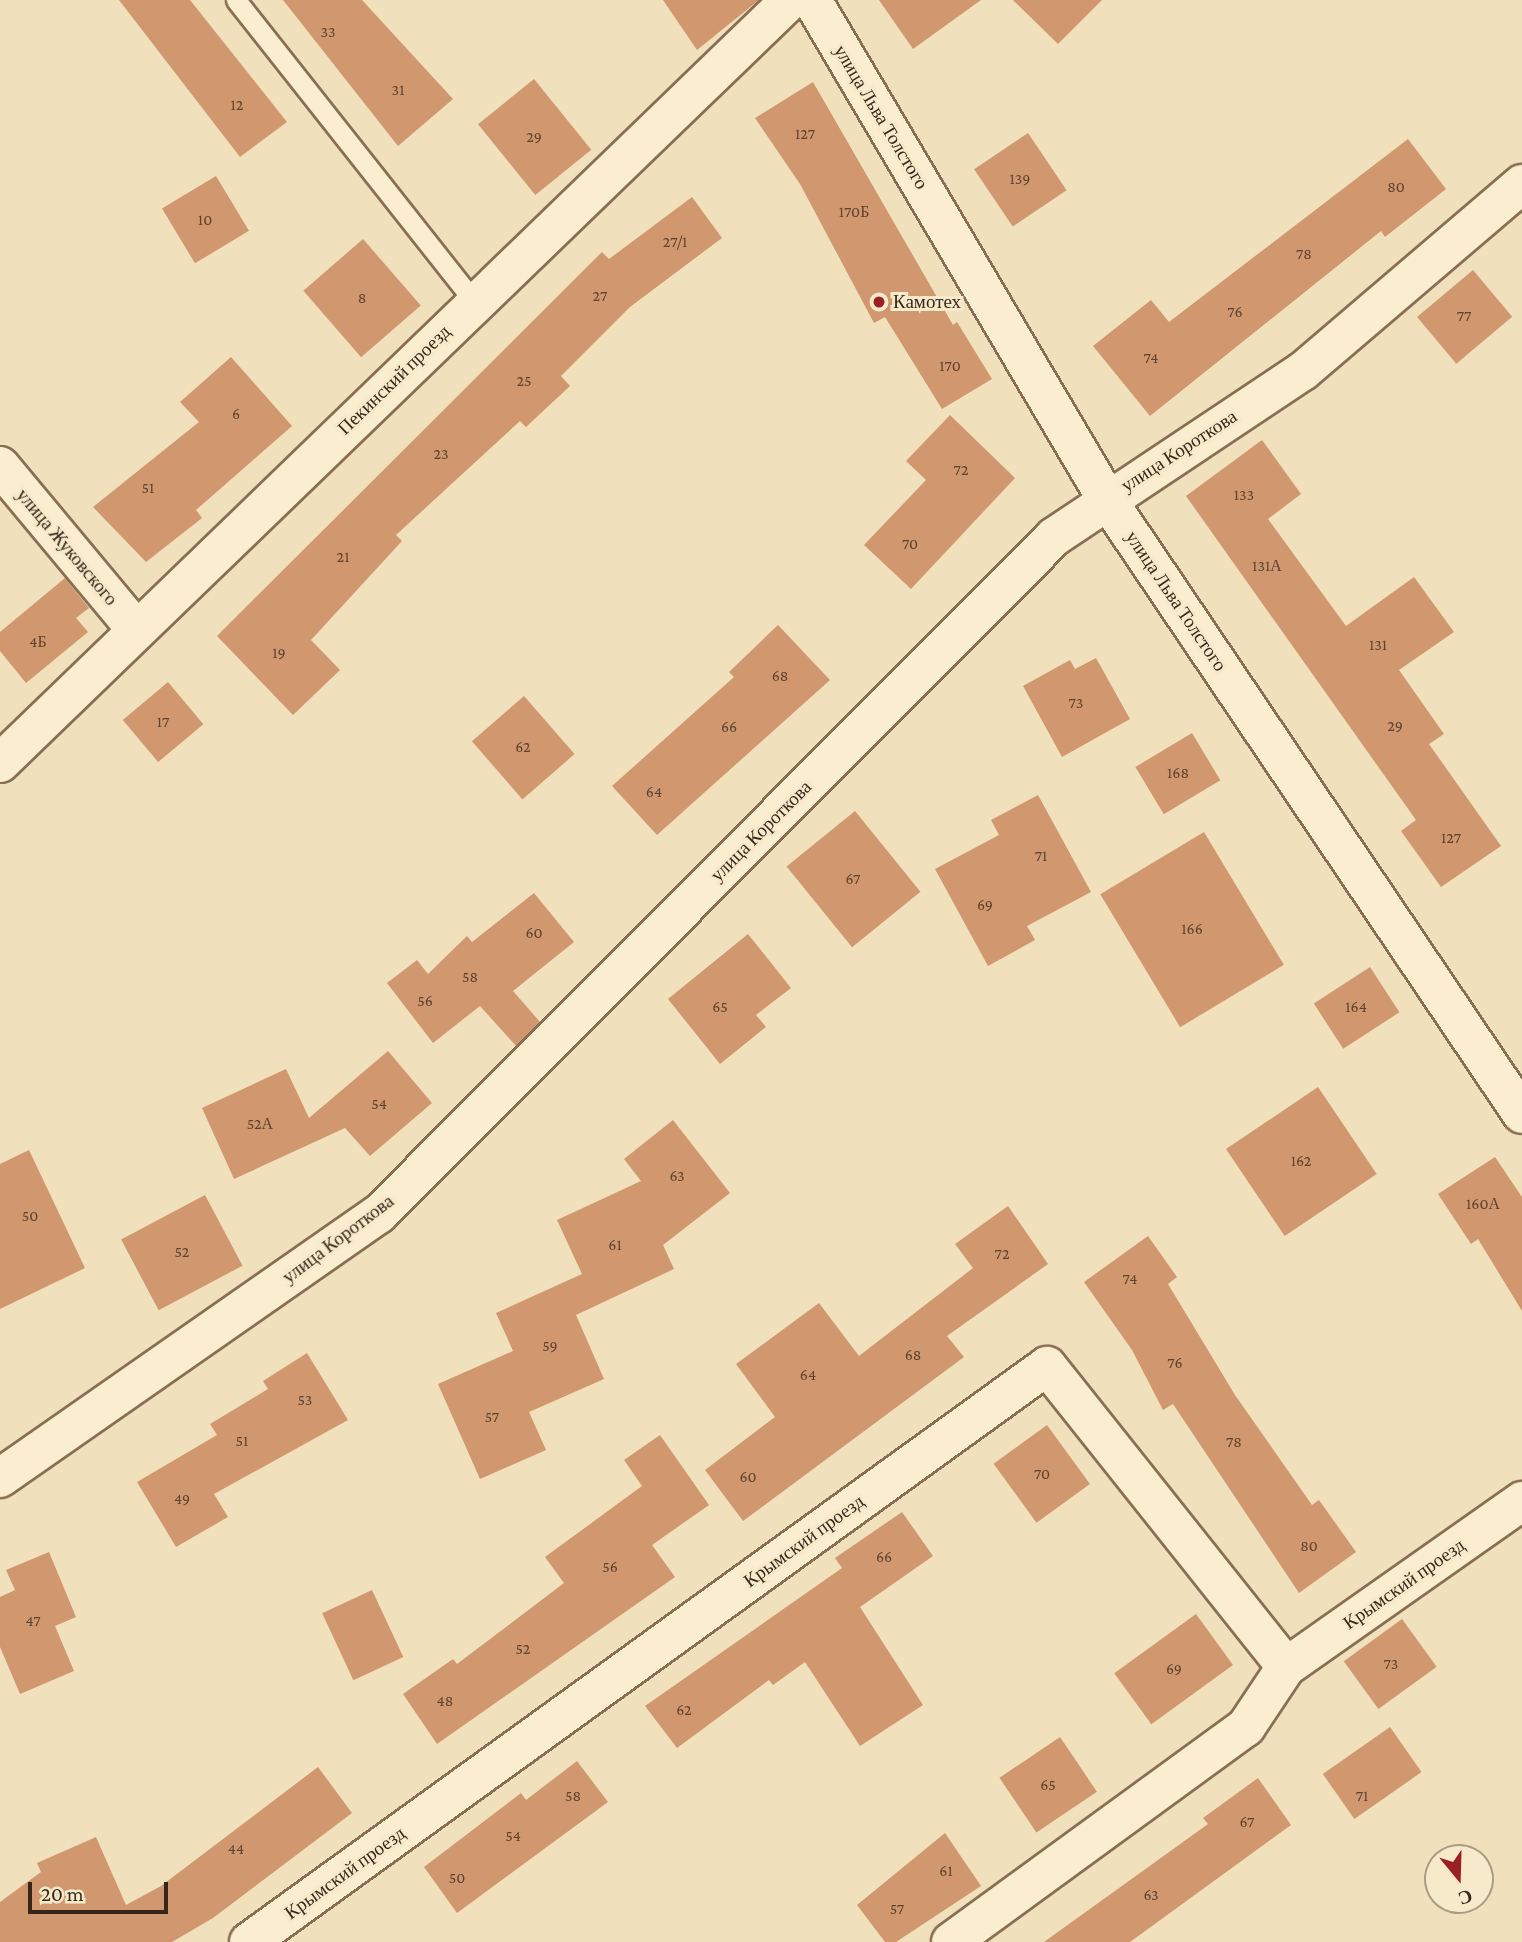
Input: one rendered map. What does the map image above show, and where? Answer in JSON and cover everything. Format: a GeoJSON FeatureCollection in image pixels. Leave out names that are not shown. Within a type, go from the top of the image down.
{"type":"FeatureCollection","features":[{"type":"Feature","properties":{"kind":"street","name":"Пекинский проезд"},"geometry":{"type":"LineString","coordinates":[[0,763],[134,627],[790,0]]}},
{"type":"Feature","properties":{"kind":"street","name":"улица Льва Толстого"},"geometry":{"type":"LineString","coordinates":[[812,0],[1106,498],[1522,1114]]}},
{"type":"Feature","properties":{"kind":"street","name":"улица Короткова"},"geometry":{"type":"LineString","coordinates":[[0,1478],[379,1214],[1054,537],[1106,498],[1303,371],[1522,184]]}},
{"type":"Feature","properties":{"kind":"street","name":"улица Жуковского"},"geometry":{"type":"LineString","coordinates":[[0,466],[134,627]]}},
{"type":"Feature","properties":{"kind":"street","name":"Крымский проезд"},"geometry":{"type":"LineString","coordinates":[[250,1942],[1047,1366],[1286,1667]]}},
{"type":"Feature","properties":{"kind":"street","name":"Крымский проезд"},"geometry":{"type":"LineString","coordinates":[[951,1942],[1246,1727],[1286,1667],[1522,1501]]}},
{"type":"Feature","properties":{"kind":"lane"},"geometry":{"type":"LineString","coordinates":[[236,0],[475,303]]}},
{"type":"Feature","properties":{"kind":"building"},"geometry":{"type":"Polygon","coordinates":[[[119,0],[190,0],[287,122],[240,157],[119,0]]]}},
{"type":"Feature","properties":{"kind":"building"},"geometry":{"type":"Polygon","coordinates":[[[283,0],[362,0],[453,99],[398,146],[283,0]]]}},
{"type":"Feature","properties":{"kind":"building"},"geometry":{"type":"Polygon","coordinates":[[[663,0],[759,0],[697,50],[663,0]]]}},
{"type":"Feature","properties":{"kind":"building"},"geometry":{"type":"Polygon","coordinates":[[[879,0],[981,0],[913,49],[879,0]]]}},
{"type":"Feature","properties":{"kind":"building"},"geometry":{"type":"Polygon","coordinates":[[[1013,0],[1102,0],[1058,44],[1013,0]]]}},
{"type":"Feature","properties":{"kind":"building"},"geometry":{"type":"Polygon","coordinates":[[[534,79],[591,150],[535,195],[478,124],[534,79]]]}},
{"type":"Feature","properties":{"kind":"building"},"geometry":{"type":"Polygon","coordinates":[[[813,82],[953,325],[957,322],[992,379],[942,409],[885,317],[874,323],[800,184],[755,118],[813,82]]]}},
{"type":"Feature","properties":{"kind":"building"},"geometry":{"type":"Polygon","coordinates":[[[1028,133],[1067,190],[1013,227],[974,169],[1028,133]]]}},
{"type":"Feature","properties":{"kind":"building"},"geometry":{"type":"Polygon","coordinates":[[[1408,139],[1446,189],[1385,237],[1381,231],[1150,416],[1093,346],[1151,300],[1169,322],[1408,139]]]}},
{"type":"Feature","properties":{"kind":"building"},"geometry":{"type":"Polygon","coordinates":[[[216,176],[249,231],[195,263],[162,208],[216,176]]]}},
{"type":"Feature","properties":{"kind":"building"},"geometry":{"type":"Polygon","coordinates":[[[692,197],[722,238],[630,307],[561,376],[570,386],[526,427],[520,421],[396,535],[402,541],[311,640],[340,670],[293,715],[217,636],[602,252],[609,259],[692,197]]]}},
{"type":"Feature","properties":{"kind":"building"},"geometry":{"type":"Polygon","coordinates":[[[363,239],[421,305],[361,357],[303,291],[363,239]]]}},
{"type":"Feature","properties":{"kind":"building"},"geometry":{"type":"Polygon","coordinates":[[[1473,270],[1512,317],[1456,364],[1417,317],[1473,270]]]}},
{"type":"Feature","properties":{"kind":"building"},"geometry":{"type":"Polygon","coordinates":[[[231,357],[292,426],[196,510],[202,518],[146,562],[93,507],[199,422],[180,402],[231,357]]]}},
{"type":"Feature","properties":{"kind":"building"},"geometry":{"type":"Polygon","coordinates":[[[950,415],[1015,478],[911,589],[864,545],[926,480],[906,461],[950,415]]]}},
{"type":"Feature","properties":{"kind":"building"},"geometry":{"type":"Polygon","coordinates":[[[1262,440],[1301,494],[1268,519],[1346,626],[1414,577],[1454,632],[1399,670],[1444,734],[1429,744],[1501,846],[1441,887],[1401,831],[1416,820],[1186,496],[1262,440]]]}},
{"type":"Feature","properties":{"kind":"building"},"geometry":{"type":"Polygon","coordinates":[[[65,578],[89,608],[76,618],[88,632],[26,683],[0,651],[0,632],[65,578]]]}},
{"type":"Feature","properties":{"kind":"building"},"geometry":{"type":"Polygon","coordinates":[[[778,625],[830,680],[657,835],[612,786],[734,677],[729,672],[778,625]]]}},
{"type":"Feature","properties":{"kind":"building"},"geometry":{"type":"Polygon","coordinates":[[[1096,658],[1130,719],[1062,757],[1023,686],[1070,660],[1075,669],[1096,658]]]}},
{"type":"Feature","properties":{"kind":"building"},"geometry":{"type":"Polygon","coordinates":[[[168,682],[203,724],[158,762],[123,720],[168,682]]]}},
{"type":"Feature","properties":{"kind":"building"},"geometry":{"type":"Polygon","coordinates":[[[524,696],[575,754],[522,799],[472,741],[524,696]]]}},
{"type":"Feature","properties":{"kind":"building"},"geometry":{"type":"Polygon","coordinates":[[[1192,733],[1220,780],[1164,814],[1135,767],[1192,733]]]}},
{"type":"Feature","properties":{"kind":"building"},"geometry":{"type":"Polygon","coordinates":[[[1038,795],[1091,892],[1027,926],[1035,940],[988,966],[935,869],[999,835],[991,820],[1038,795]]]}},
{"type":"Feature","properties":{"kind":"building"},"geometry":{"type":"Polygon","coordinates":[[[855,811],[920,892],[852,947],[787,866],[855,811]]]}},
{"type":"Feature","properties":{"kind":"building"},"geometry":{"type":"Polygon","coordinates":[[[1204,832],[1284,965],[1180,1027],[1100,894],[1204,832]]]}},
{"type":"Feature","properties":{"kind":"building"},"geometry":{"type":"Polygon","coordinates":[[[534,893],[574,942],[513,991],[540,1022],[516,1046],[480,1006],[433,1043],[387,983],[417,960],[428,974],[467,936],[472,942],[534,893]]]}},
{"type":"Feature","properties":{"kind":"building"},"geometry":{"type":"Polygon","coordinates":[[[748,934],[791,988],[756,1015],[766,1027],[720,1064],[668,999],[748,934]]]}},
{"type":"Feature","properties":{"kind":"building"},"geometry":{"type":"Polygon","coordinates":[[[1370,967],[1399,1012],[1343,1049],[1314,1003],[1370,967]]]}},
{"type":"Feature","properties":{"kind":"building"},"geometry":{"type":"Polygon","coordinates":[[[388,1051],[432,1103],[370,1156],[345,1128],[234,1179],[202,1108],[286,1069],[309,1118],[388,1051]]]}},
{"type":"Feature","properties":{"kind":"building"},"geometry":{"type":"Polygon","coordinates":[[[1318,1087],[1377,1174],[1285,1236],[1226,1149],[1318,1087]]]}},
{"type":"Feature","properties":{"kind":"building"},"geometry":{"type":"Polygon","coordinates":[[[673,1120],[730,1193],[663,1245],[674,1269],[576,1315],[604,1379],[529,1412],[546,1450],[480,1479],[438,1384],[513,1351],[496,1313],[582,1274],[557,1220],[641,1181],[624,1159],[673,1120]]]}},
{"type":"Feature","properties":{"kind":"building"},"geometry":{"type":"Polygon","coordinates":[[[29,1150],[85,1268],[0,1309],[0,1164],[29,1150]]]}},
{"type":"Feature","properties":{"kind":"building"},"geometry":{"type":"Polygon","coordinates":[[[1495,1157],[1522,1197],[1522,1311],[1478,1239],[1471,1244],[1438,1194],[1495,1157]]]}},
{"type":"Feature","properties":{"kind":"building"},"geometry":{"type":"Polygon","coordinates":[[[205,1195],[243,1266],[159,1310],[121,1240],[205,1195]]]}},
{"type":"Feature","properties":{"kind":"building"},"geometry":{"type":"Polygon","coordinates":[[[1008,1206],[1048,1264],[947,1336],[964,1357],[743,1521],[705,1470],[775,1417],[736,1364],[819,1303],[859,1356],[973,1268],[955,1244],[1008,1206]]]}},
{"type":"Feature","properties":{"kind":"building"},"geometry":{"type":"Polygon","coordinates":[[[1148,1236],[1177,1277],[1168,1284],[1235,1395],[1312,1505],[1319,1500],[1356,1552],[1299,1593],[1173,1404],[1163,1410],[1132,1350],[1084,1282],[1148,1236]]]}},
{"type":"Feature","properties":{"kind":"building"},"geometry":{"type":"Polygon","coordinates":[[[307,1353],[348,1420],[214,1494],[228,1517],[176,1547],[137,1482],[217,1435],[210,1424],[268,1389],[263,1381],[307,1353]]]}},
{"type":"Feature","properties":{"kind":"building"},"geometry":{"type":"Polygon","coordinates":[[[1047,1425],[1090,1484],[1037,1523],[994,1464],[1047,1425]]]}},
{"type":"Feature","properties":{"kind":"building"},"geometry":{"type":"Polygon","coordinates":[[[660,1435],[709,1505],[652,1545],[675,1577],[437,1744],[403,1694],[453,1659],[457,1664],[564,1583],[545,1557],[642,1486],[624,1460],[660,1435]]]}},
{"type":"Feature","properties":{"kind":"building"},"geometry":{"type":"Polygon","coordinates":[[[902,1512],[933,1556],[860,1607],[923,1705],[860,1746],[805,1662],[773,1685],[769,1680],[677,1748],[645,1706],[842,1568],[835,1558],[902,1512]]]}},
{"type":"Feature","properties":{"kind":"building"},"geometry":{"type":"Polygon","coordinates":[[[49,1552],[76,1617],[55,1626],[74,1671],[20,1694],[0,1647],[0,1597],[15,1590],[6,1570],[49,1552]]]}},
{"type":"Feature","properties":{"kind":"building"},"geometry":{"type":"Polygon","coordinates":[[[372,1590],[403,1657],[353,1680],[322,1613],[372,1590]]]}},
{"type":"Feature","properties":{"kind":"building"},"geometry":{"type":"Polygon","coordinates":[[[1196,1614],[1233,1665],[1151,1724],[1114,1673],[1196,1614]]]}},
{"type":"Feature","properties":{"kind":"building"},"geometry":{"type":"Polygon","coordinates":[[[1402,1619],[1437,1667],[1378,1709],[1344,1661],[1402,1619]]]}},
{"type":"Feature","properties":{"kind":"building"},"geometry":{"type":"Polygon","coordinates":[[[1390,1727],[1422,1772],[1354,1819],[1323,1774],[1390,1727]]]}},
{"type":"Feature","properties":{"kind":"building"},"geometry":{"type":"Polygon","coordinates":[[[1060,1737],[1097,1792],[1036,1833],[999,1778],[1060,1737]]]}},
{"type":"Feature","properties":{"kind":"building"},"geometry":{"type":"Polygon","coordinates":[[[577,1761],[608,1802],[457,1913],[424,1867],[521,1793],[526,1800],[577,1761]]]}},
{"type":"Feature","properties":{"kind":"building"},"geometry":{"type":"Polygon","coordinates":[[[318,1767],[352,1813],[213,1918],[172,1942],[0,1942],[0,1902],[41,1872],[37,1863],[96,1837],[126,1905],[161,1886],[318,1767]]]}},
{"type":"Feature","properties":{"kind":"building"},"geometry":{"type":"Polygon","coordinates":[[[1258,1778],[1291,1825],[1130,1942],[1044,1942],[1208,1824],[1203,1818],[1258,1778]]]}},
{"type":"Feature","properties":{"kind":"building"},"geometry":{"type":"Polygon","coordinates":[[[945,1833],[981,1886],[896,1942],[885,1942],[857,1905],[945,1833]]]}},
{"type":"Feature","properties":{"kind":"place","name":"Камотех"},"geometry":{"type":"Point","coordinates":[879,302]}}]}
